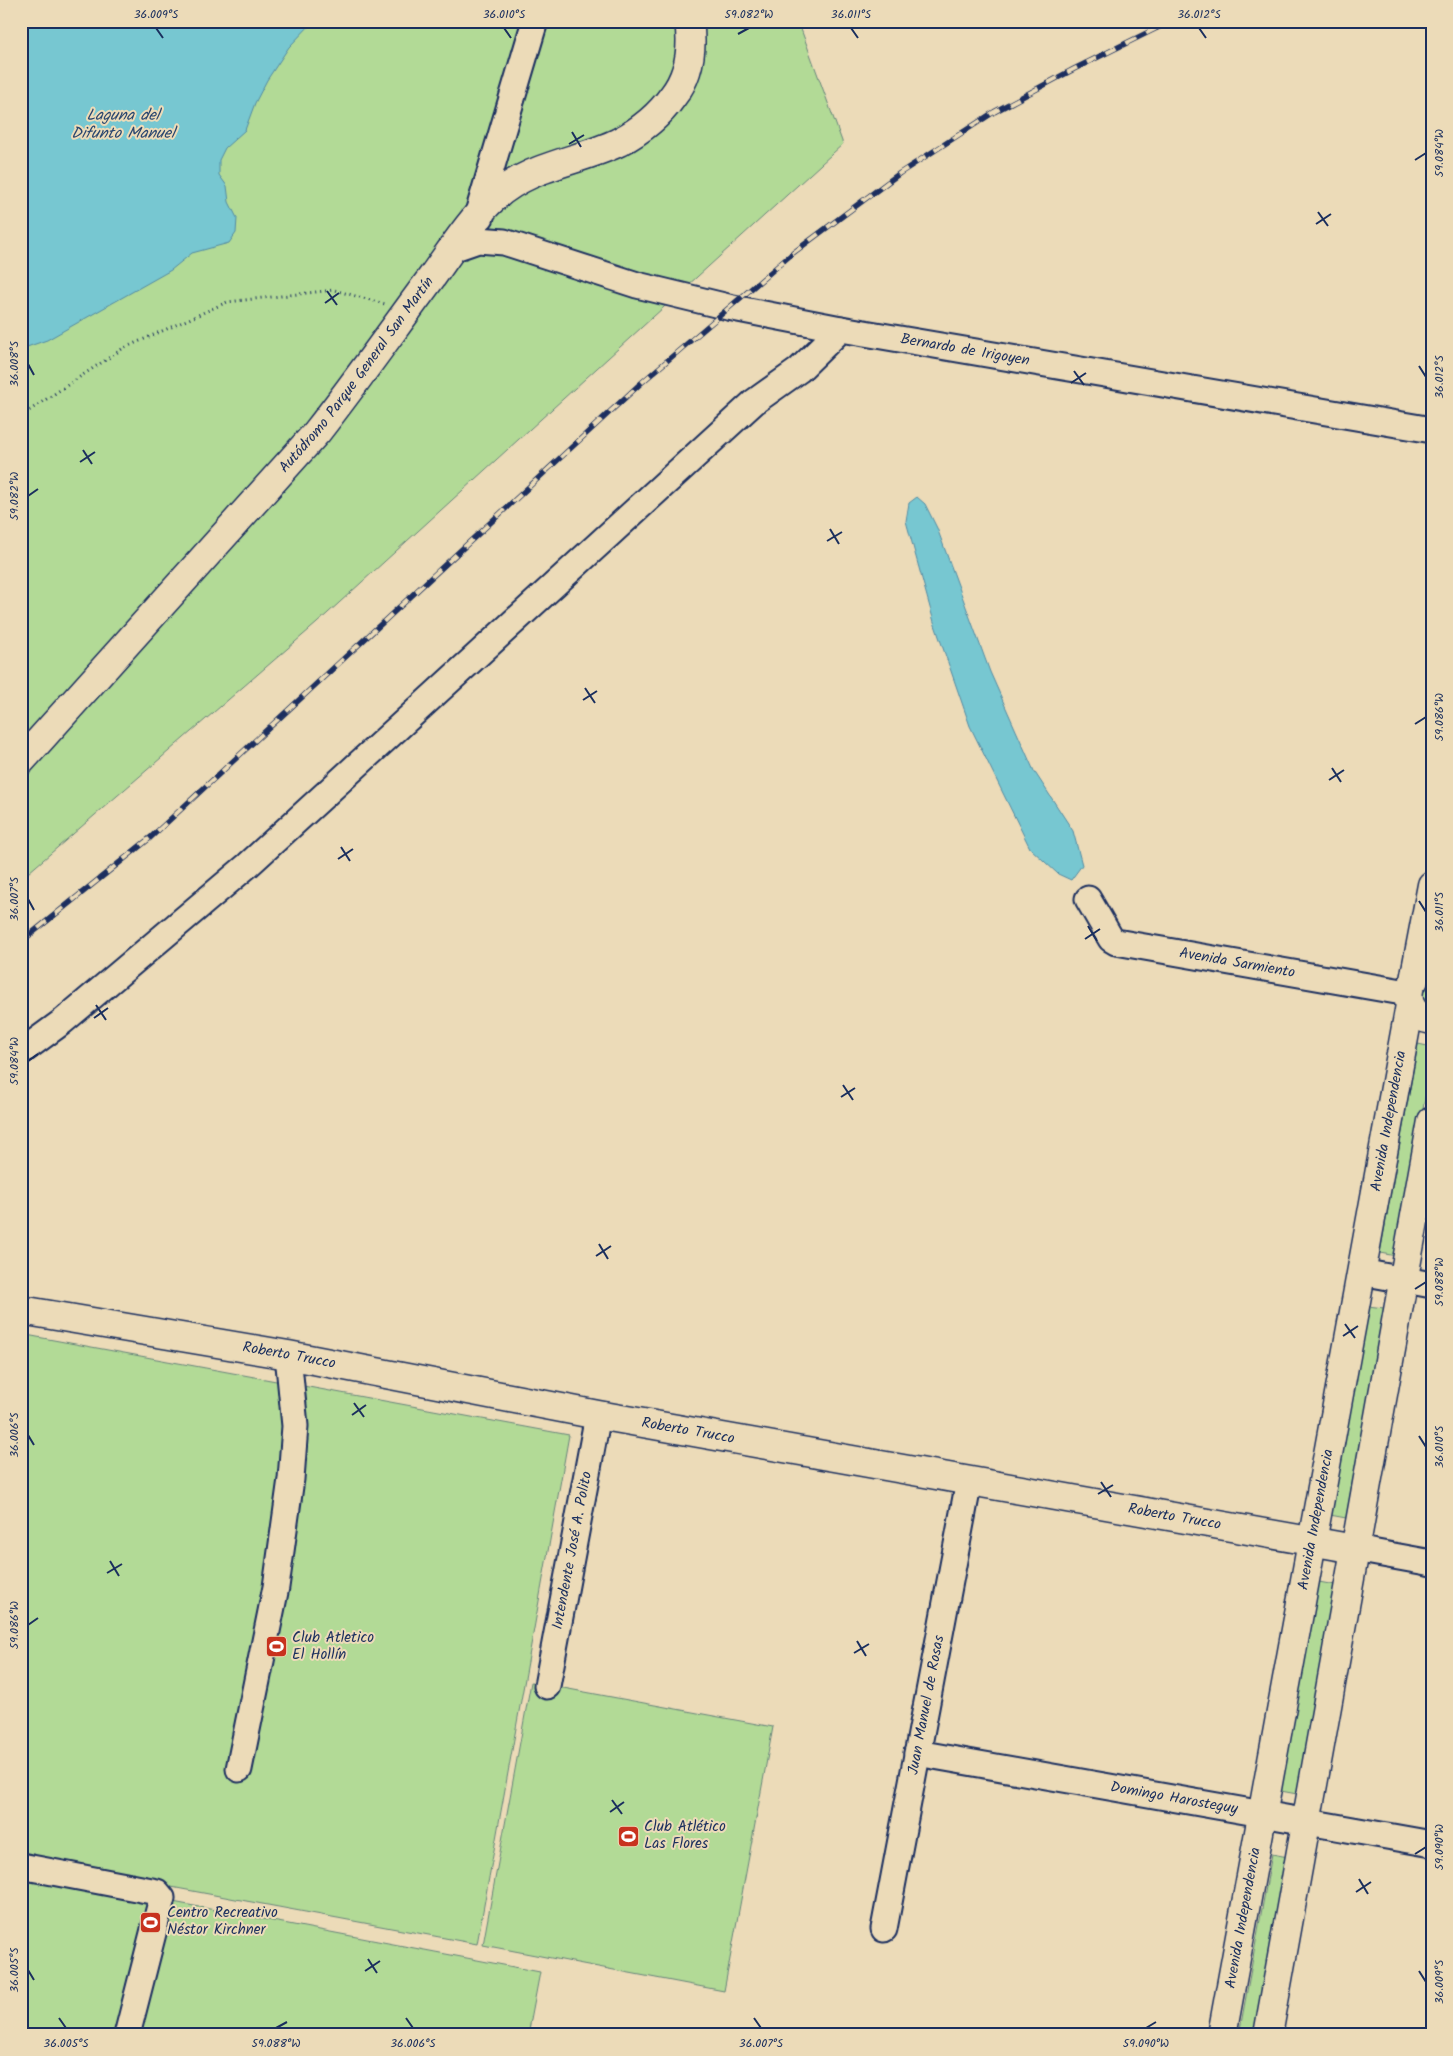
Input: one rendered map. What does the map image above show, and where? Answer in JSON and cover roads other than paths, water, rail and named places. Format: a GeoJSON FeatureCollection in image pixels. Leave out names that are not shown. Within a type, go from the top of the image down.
{"type":"FeatureCollection","features":[{"type":"Feature","properties":{"kind":"main road","name":"Autódromo Parque General San Martín"},"geometry":{"type":"LineString","coordinates":[[21,761],[317,432],[354,385],[478,213],[511,184],[534,172],[618,142],[641,129],[664,109],[677,90],[691,55],[689,21]]}},
{"type":"Feature","properties":{"kind":"main road","name":"Avenida Independencia"},"geometry":{"type":"LineString","coordinates":[[1222,2035],[1361,1272],[1416,987],[1432,885]]}},
{"type":"Feature","properties":{"kind":"main road"},"geometry":{"type":"LineString","coordinates":[[1416,987],[1418,1016],[1432,1020]]}},
{"type":"Feature","properties":{"kind":"main road"},"geometry":{"type":"LineString","coordinates":[[1268,2035],[1432,1121]]}},
{"type":"Feature","properties":{"kind":"main road","name":"Roberto Trucco"},"geometry":{"type":"LineString","coordinates":[[21,1310],[288,1355],[598,1415],[1355,1549]]}},
{"type":"Feature","properties":{"kind":"street"},"geometry":{"type":"LineString","coordinates":[[478,213],[534,21]]}},
{"type":"Feature","properties":{"kind":"street","name":"Bernardo de Irigoyen"},"geometry":{"type":"LineString","coordinates":[[478,213],[489,230],[504,242]]}},
{"type":"Feature","properties":{"kind":"street","name":"Bernardo de Irigoyen"},"geometry":{"type":"LineString","coordinates":[[452,248],[478,240],[504,242],[637,286],[728,307],[842,329],[1432,430]]}},
{"type":"Feature","properties":{"kind":"street"},"geometry":{"type":"LineString","coordinates":[[21,1052],[62,1022],[248,866],[754,402],[799,370],[842,329]]}},
{"type":"Feature","properties":{"kind":"street","name":"Avenida Sarmiento"},"geometry":{"type":"LineString","coordinates":[[1088,899],[1111,939],[1116,942],[1416,987]]}},
{"type":"Feature","properties":{"kind":"street"},"geometry":{"type":"LineString","coordinates":[[1361,1272],[1432,1285]]}},
{"type":"Feature","properties":{"kind":"street"},"geometry":{"type":"LineString","coordinates":[[239,1769],[276,1587],[291,1479],[295,1426],[288,1355]]}},
{"type":"Feature","properties":{"kind":"street","name":"Intendente José A. Polito"},"geometry":{"type":"LineString","coordinates":[[547,1686],[598,1415]]}},
{"type":"Feature","properties":{"kind":"street","name":"Juan Manuel de Rosas"},"geometry":{"type":"LineString","coordinates":[[884,1929],[969,1481]]}},
{"type":"Feature","properties":{"kind":"street"},"geometry":{"type":"LineString","coordinates":[[1355,1549],[1432,1563]]}},
{"type":"Feature","properties":{"kind":"street","name":"Domingo Harosteguy"},"geometry":{"type":"LineString","coordinates":[[917,1753],[1432,1844]]}},
{"type":"Feature","properties":{"kind":"street"},"geometry":{"type":"LineString","coordinates":[[21,1866],[157,1892],[162,1898],[128,2035]]}},
{"type":"Feature","properties":{"kind":"water","name":"Laguna del Difunto Manuel"},"geometry":{"type":"Polygon","coordinates":[[[21,21],[314,21],[289,47],[267,80],[255,103],[245,130],[225,148],[219,160],[219,175],[227,186],[229,202],[237,218],[236,233],[229,243],[192,253],[171,270],[47,340],[21,349],[21,21]]]}},
{"type":"Feature","properties":{"kind":"water"},"geometry":{"type":"Polygon","coordinates":[[[917,497],[925,504],[937,528],[990,672],[1034,771],[1073,831],[1082,865],[1071,880],[1058,874],[1030,848],[970,726],[934,622],[906,521],[909,503],[917,497]]]}},
{"type":"Feature","properties":{"kind":"railway"},"geometry":{"type":"LineString","coordinates":[[21,942],[150,838],[640,384],[793,253],[900,173],[994,112],[1074,69],[1171,21]]}},
{"type":"Feature","properties":{"kind":"place","name":"Club Atletico El Hollín"},"geometry":{"type":"Point","coordinates":[276,1647]}},
{"type":"Feature","properties":{"kind":"place","name":"Club Atlético Las Flores"},"geometry":{"type":"Point","coordinates":[628,1836]}},
{"type":"Feature","properties":{"kind":"place","name":"Centro Recreativo Néstor Kirchner"},"geometry":{"type":"Point","coordinates":[151,1922]}}]}
